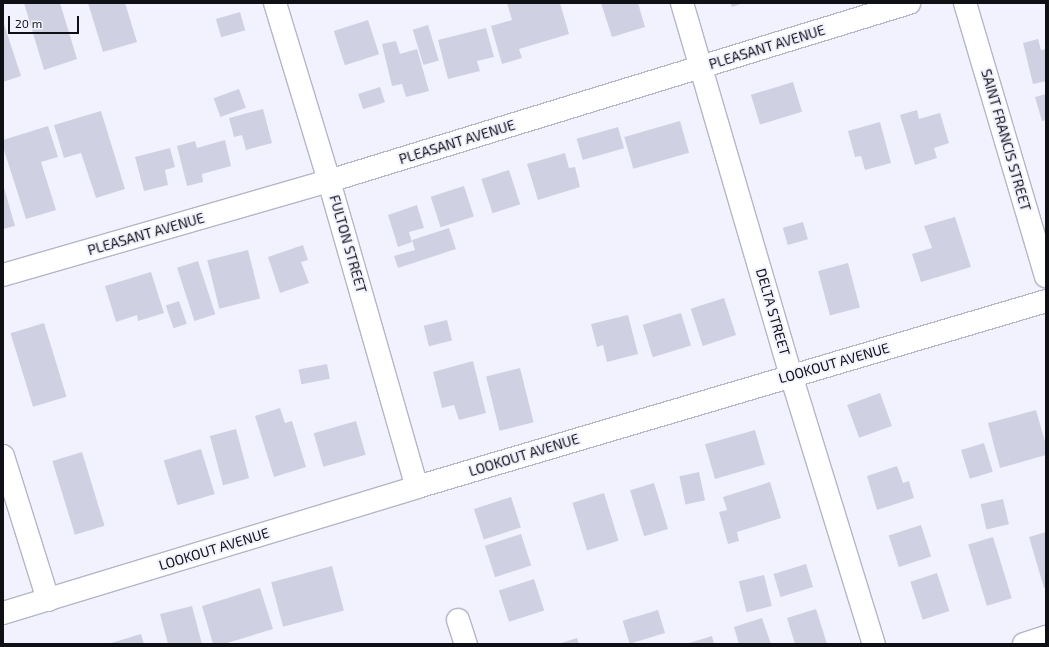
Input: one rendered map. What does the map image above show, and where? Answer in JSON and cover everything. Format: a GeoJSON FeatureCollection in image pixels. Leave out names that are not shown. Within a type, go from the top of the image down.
{"type":"FeatureCollection","features":[{"type":"Feature","properties":{"kind":"street","name":"FULTON STREET"},"geometry":{"type":"LineString","coordinates":[[275,3],[330,181],[417,487]]}},
{"type":"Feature","properties":{"kind":"street","name":"DELTA STREET"},"geometry":{"type":"LineString","coordinates":[[682,3],[792,375],[874,644]]}},
{"type":"Feature","properties":{"kind":"street","name":"PLEASANT AVENUE"},"geometry":{"type":"LineString","coordinates":[[3,275],[330,181],[909,3]]}},
{"type":"Feature","properties":{"kind":"street","name":"SAINT FRANCIS STREET"},"geometry":{"type":"LineString","coordinates":[[965,3],[1046,276]]}},
{"type":"Feature","properties":{"kind":"street","name":"LOOKOUT AVENUE"},"geometry":{"type":"LineString","coordinates":[[3,613],[417,487],[1046,301]]}},
{"type":"Feature","properties":{"kind":"street"},"geometry":{"type":"LineString","coordinates":[[3,456],[48,600]]}},
{"type":"Feature","properties":{"kind":"street"},"geometry":{"type":"LineString","coordinates":[[458,620],[466,644]]}},
{"type":"Feature","properties":{"kind":"street"},"geometry":{"type":"LineString","coordinates":[[1024,644],[1046,637]]}},
{"type":"Feature","properties":{"kind":"building"},"geometry":{"type":"Polygon","coordinates":[[[24,3],[60,3],[77,59],[44,70],[24,3]]]}},
{"type":"Feature","properties":{"kind":"building"},"geometry":{"type":"Polygon","coordinates":[[[88,3],[125,3],[137,42],[103,52],[88,3]]]}},
{"type":"Feature","properties":{"kind":"building"},"geometry":{"type":"Polygon","coordinates":[[[507,3],[560,3],[569,34],[519,49],[522,58],[502,64],[491,26],[512,20],[507,3]]]}},
{"type":"Feature","properties":{"kind":"building"},"geometry":{"type":"Polygon","coordinates":[[[601,3],[638,3],[645,27],[612,37],[601,3]]]}},
{"type":"Feature","properties":{"kind":"building"},"geometry":{"type":"Polygon","coordinates":[[[730,3],[744,3],[732,7],[730,3]]]}},
{"type":"Feature","properties":{"kind":"building"},"geometry":{"type":"Polygon","coordinates":[[[240,12],[245,30],[221,37],[216,19],[240,12]]]}},
{"type":"Feature","properties":{"kind":"building"},"geometry":{"type":"Polygon","coordinates":[[[368,20],[379,54],[345,65],[334,31],[368,20]]]}},
{"type":"Feature","properties":{"kind":"building"},"geometry":{"type":"Polygon","coordinates":[[[3,21],[21,76],[3,82],[3,21]]]}},
{"type":"Feature","properties":{"kind":"building"},"geometry":{"type":"Polygon","coordinates":[[[428,25],[439,60],[424,65],[413,30],[428,25]]]}},
{"type":"Feature","properties":{"kind":"building"},"geometry":{"type":"Polygon","coordinates":[[[486,28],[494,57],[477,61],[480,71],[448,79],[438,40],[486,28]]]}},
{"type":"Feature","properties":{"kind":"building"},"geometry":{"type":"Polygon","coordinates":[[[1038,39],[1041,50],[1046,49],[1046,81],[1033,84],[1023,43],[1038,39]]]}},
{"type":"Feature","properties":{"kind":"building"},"geometry":{"type":"Polygon","coordinates":[[[396,41],[400,54],[417,49],[429,91],[406,97],[402,84],[392,86],[382,44],[396,41]]]}},
{"type":"Feature","properties":{"kind":"building"},"geometry":{"type":"Polygon","coordinates":[[[793,82],[802,112],[760,125],[751,95],[793,82]]]}},
{"type":"Feature","properties":{"kind":"building"},"geometry":{"type":"Polygon","coordinates":[[[380,87],[385,102],[363,109],[358,94],[380,87]]]}},
{"type":"Feature","properties":{"kind":"building"},"geometry":{"type":"Polygon","coordinates":[[[239,89],[246,108],[220,117],[214,98],[239,89]]]}},
{"type":"Feature","properties":{"kind":"building"},"geometry":{"type":"Polygon","coordinates":[[[1046,94],[1046,120],[1042,121],[1035,97],[1046,94]]]}},
{"type":"Feature","properties":{"kind":"building"},"geometry":{"type":"Polygon","coordinates":[[[263,109],[272,143],[246,150],[242,135],[234,137],[229,118],[263,109]]]}},
{"type":"Feature","properties":{"kind":"building"},"geometry":{"type":"Polygon","coordinates":[[[917,110],[919,119],[940,113],[949,143],[934,148],[937,158],[915,165],[900,115],[917,110]]]}},
{"type":"Feature","properties":{"kind":"building"},"geometry":{"type":"Polygon","coordinates":[[[101,111],[125,189],[96,198],[81,153],[64,158],[54,125],[101,111]]]}},
{"type":"Feature","properties":{"kind":"building"},"geometry":{"type":"Polygon","coordinates":[[[680,121],[689,153],[633,169],[624,137],[680,121]]]}},
{"type":"Feature","properties":{"kind":"building"},"geometry":{"type":"Polygon","coordinates":[[[880,122],[891,163],[865,170],[861,156],[855,157],[848,131],[880,122]]]}},
{"type":"Feature","properties":{"kind":"building"},"geometry":{"type":"Polygon","coordinates":[[[48,126],[58,157],[41,162],[56,210],[26,219],[3,147],[3,140],[48,126]]]}},
{"type":"Feature","properties":{"kind":"building"},"geometry":{"type":"Polygon","coordinates":[[[618,127],[624,148],[583,160],[577,139],[618,127]]]}},
{"type":"Feature","properties":{"kind":"building"},"geometry":{"type":"Polygon","coordinates":[[[225,140],[231,166],[202,174],[203,182],[187,186],[177,146],[195,141],[197,148],[225,140]]]}},
{"type":"Feature","properties":{"kind":"building"},"geometry":{"type":"Polygon","coordinates":[[[170,148],[175,167],[165,170],[168,185],[144,191],[135,157],[170,148]]]}},
{"type":"Feature","properties":{"kind":"building"},"geometry":{"type":"Polygon","coordinates":[[[565,153],[569,168],[575,167],[580,187],[538,200],[527,164],[565,153]]]}},
{"type":"Feature","properties":{"kind":"building"},"geometry":{"type":"Polygon","coordinates":[[[509,170],[520,204],[493,213],[481,179],[509,170]]]}},
{"type":"Feature","properties":{"kind":"building"},"geometry":{"type":"Polygon","coordinates":[[[3,184],[15,226],[3,229],[3,184]]]}},
{"type":"Feature","properties":{"kind":"building"},"geometry":{"type":"Polygon","coordinates":[[[464,186],[474,216],[441,227],[431,197],[464,186]]]}},
{"type":"Feature","properties":{"kind":"building"},"geometry":{"type":"Polygon","coordinates":[[[417,205],[424,228],[409,232],[412,242],[398,247],[388,215],[417,205]]]}},
{"type":"Feature","properties":{"kind":"building"},"geometry":{"type":"Polygon","coordinates":[[[955,217],[971,267],[921,282],[912,254],[932,248],[924,226],[955,217]]]}},
{"type":"Feature","properties":{"kind":"building"},"geometry":{"type":"Polygon","coordinates":[[[803,222],[808,239],[788,245],[783,228],[803,222]]]}},
{"type":"Feature","properties":{"kind":"building"},"geometry":{"type":"Polygon","coordinates":[[[449,228],[456,249],[398,268],[394,256],[415,250],[412,240],[449,228]]]}},
{"type":"Feature","properties":{"kind":"building"},"geometry":{"type":"Polygon","coordinates":[[[303,245],[308,260],[301,262],[309,283],[280,293],[268,257],[303,245]]]}},
{"type":"Feature","properties":{"kind":"building"},"geometry":{"type":"Polygon","coordinates":[[[248,250],[260,299],[219,309],[207,260],[248,250]]]}},
{"type":"Feature","properties":{"kind":"building"},"geometry":{"type":"Polygon","coordinates":[[[198,261],[215,314],[194,321],[177,268],[198,261]]]}},
{"type":"Feature","properties":{"kind":"building"},"geometry":{"type":"Polygon","coordinates":[[[848,263],[860,307],[830,315],[818,271],[848,263]]]}},
{"type":"Feature","properties":{"kind":"building"},"geometry":{"type":"Polygon","coordinates":[[[151,272],[164,313],[138,321],[137,315],[116,322],[105,286],[151,272]]]}},
{"type":"Feature","properties":{"kind":"building"},"geometry":{"type":"Polygon","coordinates":[[[724,298],[736,335],[703,346],[691,309],[724,298]]]}},
{"type":"Feature","properties":{"kind":"building"},"geometry":{"type":"Polygon","coordinates":[[[179,301],[187,324],[174,328],[166,306],[179,301]]]}},
{"type":"Feature","properties":{"kind":"building"},"geometry":{"type":"Polygon","coordinates":[[[681,313],[691,346],[653,357],[643,325],[681,313]]]}},
{"type":"Feature","properties":{"kind":"building"},"geometry":{"type":"Polygon","coordinates":[[[628,315],[638,354],[607,362],[603,345],[597,347],[591,324],[628,315]]]}},
{"type":"Feature","properties":{"kind":"building"},"geometry":{"type":"Polygon","coordinates":[[[447,320],[452,340],[429,346],[424,326],[447,320]]]}},
{"type":"Feature","properties":{"kind":"building"},"geometry":{"type":"Polygon","coordinates":[[[44,323],[67,397],[33,407],[11,333],[44,323]]]}},
{"type":"Feature","properties":{"kind":"building"},"geometry":{"type":"Polygon","coordinates":[[[473,361],[486,413],[459,420],[454,405],[442,408],[433,372],[473,361]]]}},
{"type":"Feature","properties":{"kind":"building"},"geometry":{"type":"Polygon","coordinates":[[[327,364],[330,379],[301,384],[299,370],[327,364]]]}},
{"type":"Feature","properties":{"kind":"building"},"geometry":{"type":"Polygon","coordinates":[[[520,368],[534,422],[500,431],[486,376],[520,368]]]}},
{"type":"Feature","properties":{"kind":"building"},"geometry":{"type":"Polygon","coordinates":[[[880,393],[892,426],[859,438],[847,405],[880,393]]]}},
{"type":"Feature","properties":{"kind":"building"},"geometry":{"type":"Polygon","coordinates":[[[280,408],[285,423],[292,421],[306,467],[274,477],[255,416],[280,408]]]}},
{"type":"Feature","properties":{"kind":"building"},"geometry":{"type":"Polygon","coordinates":[[[1036,410],[1046,445],[1046,455],[1000,468],[988,423],[1036,410]]]}},
{"type":"Feature","properties":{"kind":"building"},"geometry":{"type":"Polygon","coordinates":[[[356,421],[366,455],[323,467],[314,433],[356,421]]]}},
{"type":"Feature","properties":{"kind":"building"},"geometry":{"type":"Polygon","coordinates":[[[236,429],[249,478],[223,485],[210,436],[236,429]]]}},
{"type":"Feature","properties":{"kind":"building"},"geometry":{"type":"Polygon","coordinates":[[[755,430],[765,465],[715,479],[705,444],[755,430]]]}},
{"type":"Feature","properties":{"kind":"building"},"geometry":{"type":"Polygon","coordinates":[[[984,443],[993,472],[970,479],[961,450],[984,443]]]}},
{"type":"Feature","properties":{"kind":"building"},"geometry":{"type":"Polygon","coordinates":[[[201,449],[215,494],[177,505],[164,460],[201,449]]]}},
{"type":"Feature","properties":{"kind":"building"},"geometry":{"type":"Polygon","coordinates":[[[82,452],[105,526],[75,535],[52,461],[82,452]]]}},
{"type":"Feature","properties":{"kind":"building"},"geometry":{"type":"Polygon","coordinates":[[[897,466],[903,483],[909,481],[914,498],[877,510],[867,476],[897,466]]]}},
{"type":"Feature","properties":{"kind":"building"},"geometry":{"type":"Polygon","coordinates":[[[699,472],[705,500],[685,505],[679,476],[699,472]]]}},
{"type":"Feature","properties":{"kind":"building"},"geometry":{"type":"Polygon","coordinates":[[[770,482],[781,518],[737,532],[739,541],[728,544],[719,512],[727,510],[723,497],[770,482]]]}},
{"type":"Feature","properties":{"kind":"building"},"geometry":{"type":"Polygon","coordinates":[[[654,483],[668,529],[644,536],[630,490],[654,483]]]}},
{"type":"Feature","properties":{"kind":"building"},"geometry":{"type":"Polygon","coordinates":[[[604,493],[619,541],[587,550],[572,503],[604,493]]]}},
{"type":"Feature","properties":{"kind":"building"},"geometry":{"type":"Polygon","coordinates":[[[511,497],[521,527],[484,539],[474,509],[511,497]]]}},
{"type":"Feature","properties":{"kind":"building"},"geometry":{"type":"Polygon","coordinates":[[[1003,499],[1009,524],[986,530],[981,504],[1003,499]]]}},
{"type":"Feature","properties":{"kind":"building"},"geometry":{"type":"Polygon","coordinates":[[[921,525],[931,556],[899,567],[889,536],[921,525]]]}},
{"type":"Feature","properties":{"kind":"building"},"geometry":{"type":"Polygon","coordinates":[[[1046,532],[1046,588],[1044,588],[1029,537],[1046,532]]]}},
{"type":"Feature","properties":{"kind":"building"},"geometry":{"type":"Polygon","coordinates":[[[521,534],[531,565],[495,577],[485,546],[521,534]]]}},
{"type":"Feature","properties":{"kind":"building"},"geometry":{"type":"Polygon","coordinates":[[[993,537],[1012,598],[987,606],[968,545],[993,537]]]}},
{"type":"Feature","properties":{"kind":"building"},"geometry":{"type":"Polygon","coordinates":[[[806,564],[813,587],[781,597],[773,574],[806,564]]]}},
{"type":"Feature","properties":{"kind":"building"},"geometry":{"type":"Polygon","coordinates":[[[332,566],[344,610],[283,627],[271,582],[332,566]]]}},
{"type":"Feature","properties":{"kind":"building"},"geometry":{"type":"Polygon","coordinates":[[[937,573],[949,611],[923,620],[910,582],[937,573]]]}},
{"type":"Feature","properties":{"kind":"building"},"geometry":{"type":"Polygon","coordinates":[[[764,575],[772,606],[747,612],[739,581],[764,575]]]}},
{"type":"Feature","properties":{"kind":"building"},"geometry":{"type":"Polygon","coordinates":[[[534,579],[544,610],[509,622],[499,590],[534,579]]]}},
{"type":"Feature","properties":{"kind":"building"},"geometry":{"type":"Polygon","coordinates":[[[260,588],[273,629],[224,644],[213,644],[202,606],[260,588]]]}},
{"type":"Feature","properties":{"kind":"building"},"geometry":{"type":"Polygon","coordinates":[[[192,606],[202,644],[168,644],[160,614],[192,606]]]}},
{"type":"Feature","properties":{"kind":"building"},"geometry":{"type":"Polygon","coordinates":[[[816,609],[827,644],[795,644],[787,618],[816,609]]]}},
{"type":"Feature","properties":{"kind":"building"},"geometry":{"type":"Polygon","coordinates":[[[658,610],[665,633],[630,644],[623,621],[658,610]]]}},
{"type":"Feature","properties":{"kind":"building"},"geometry":{"type":"Polygon","coordinates":[[[762,618],[771,644],[739,644],[734,627],[762,618]]]}},
{"type":"Feature","properties":{"kind":"building"},"geometry":{"type":"Polygon","coordinates":[[[141,634],[144,644],[111,643],[141,634]]]}},
{"type":"Feature","properties":{"kind":"building"},"geometry":{"type":"Polygon","coordinates":[[[712,636],[714,644],[686,644],[712,636]]]}},
{"type":"Feature","properties":{"kind":"building"},"geometry":{"type":"Polygon","coordinates":[[[577,638],[579,644],[558,644],[577,638]]]}}]}
